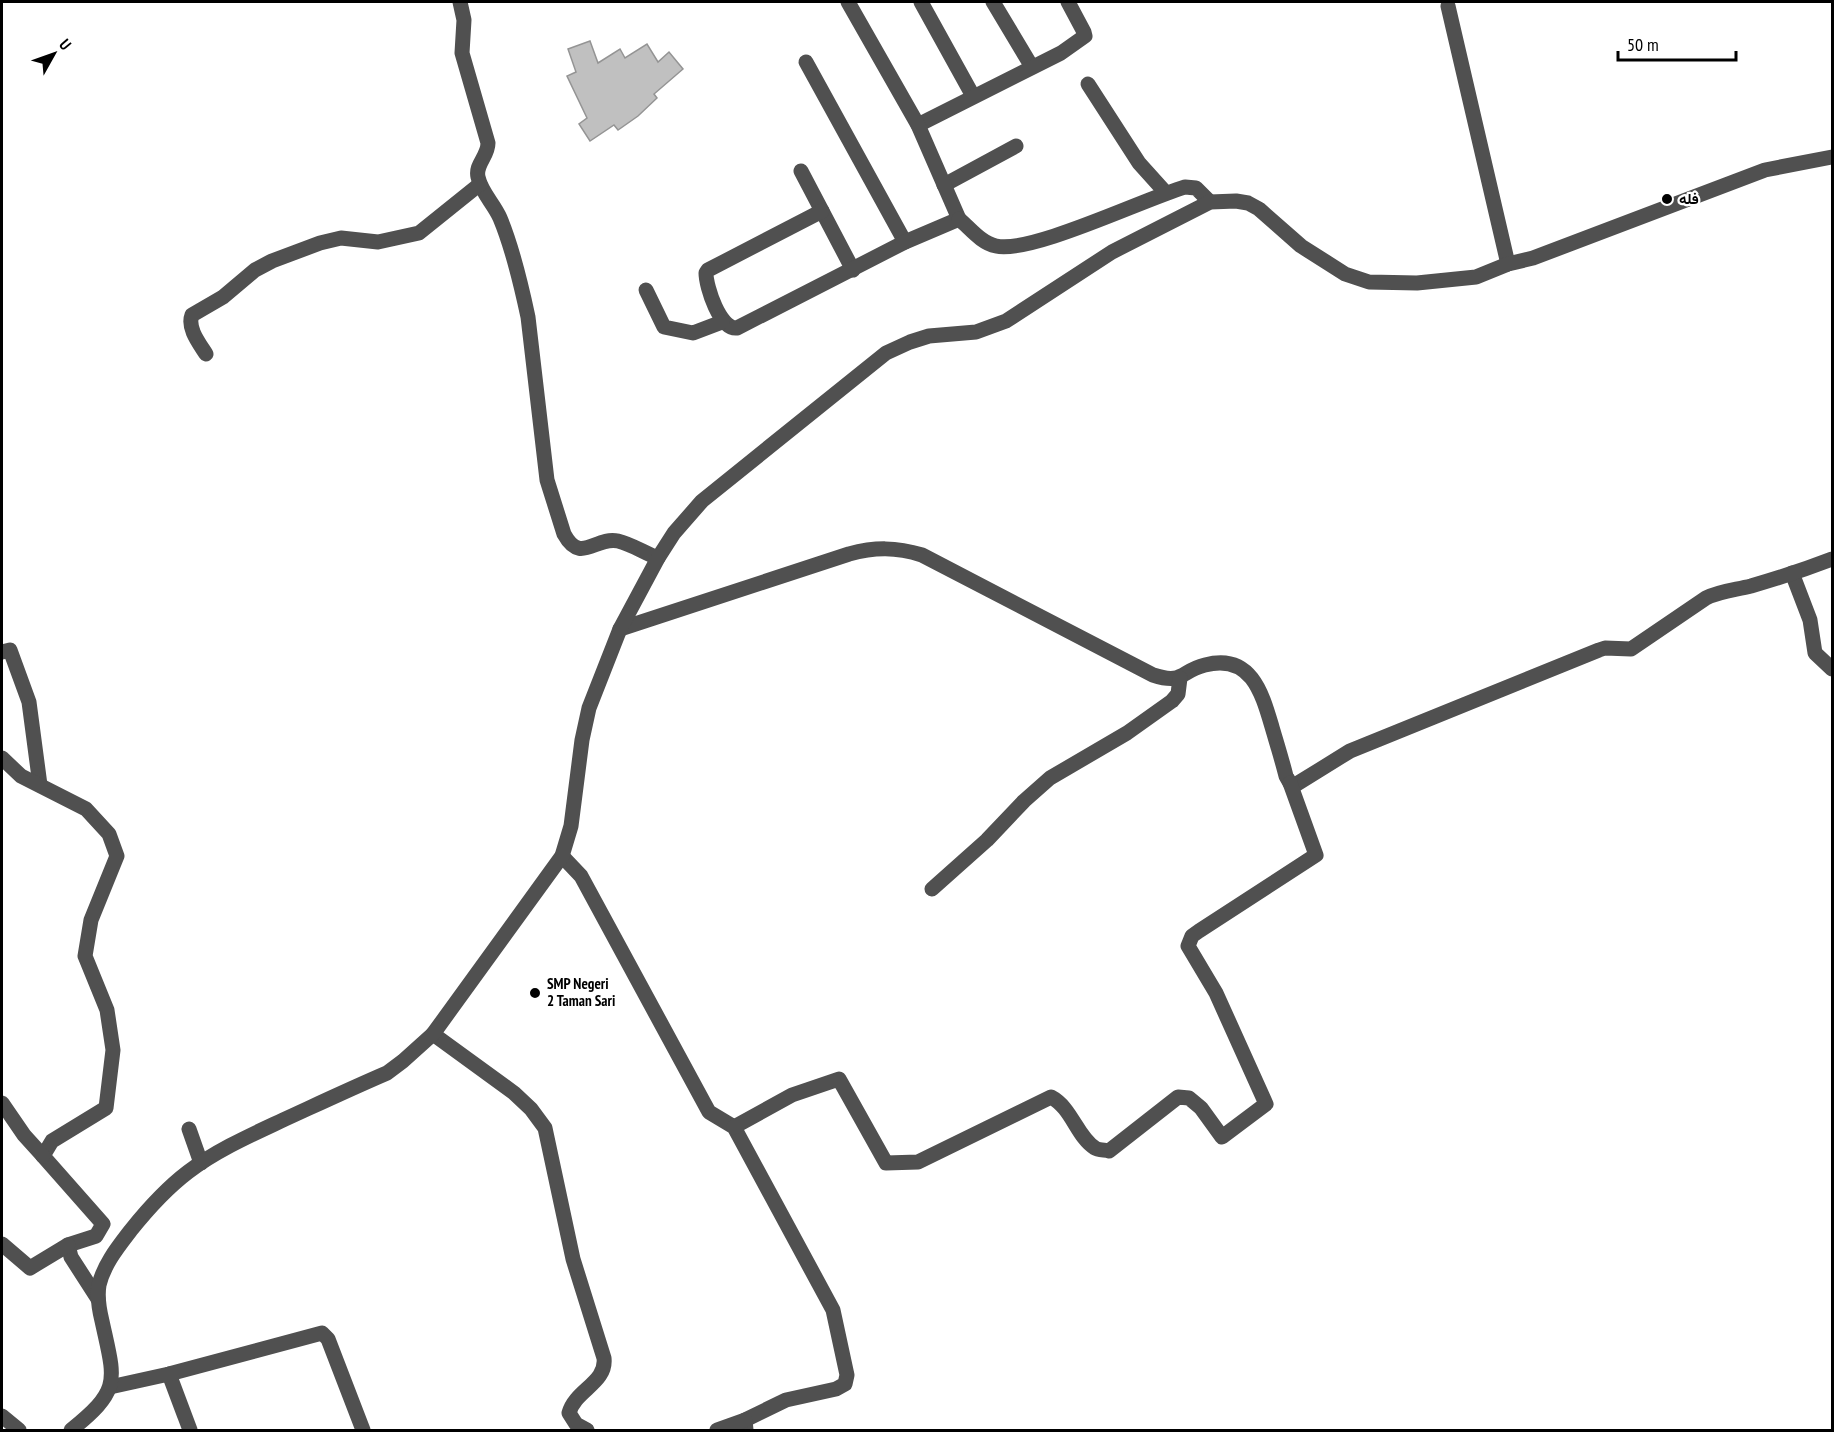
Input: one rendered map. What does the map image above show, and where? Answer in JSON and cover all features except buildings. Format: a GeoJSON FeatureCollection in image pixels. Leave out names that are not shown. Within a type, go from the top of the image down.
{"type":"FeatureCollection","features":[{"type":"Feature","properties":{"kind":"street"},"geometry":{"type":"LineString","coordinates":[[460,2],[465,29],[462,53],[488,143],[487,153],[477,170],[480,184],[502,225],[524,298],[547,480],[564,534],[568,541],[577,548],[618,541],[658,558]]}},
{"type":"Feature","properties":{"kind":"street"},"geometry":{"type":"LineString","coordinates":[[848,2],[918,125],[959,219],[983,241],[997,247],[1022,245],[1057,235],[1185,187],[1196,188],[1210,202]]}},
{"type":"Feature","properties":{"kind":"street"},"geometry":{"type":"LineString","coordinates":[[921,2],[973,96]]}},
{"type":"Feature","properties":{"kind":"street"},"geometry":{"type":"LineString","coordinates":[[993,2],[1032,67]]}},
{"type":"Feature","properties":{"kind":"street"},"geometry":{"type":"LineString","coordinates":[[918,125],[1061,53],[1084,36],[1068,2]]}},
{"type":"Feature","properties":{"kind":"street"},"geometry":{"type":"LineString","coordinates":[[1448,6],[1508,264]]}},
{"type":"Feature","properties":{"kind":"street"},"geometry":{"type":"LineString","coordinates":[[806,62],[905,242]]}},
{"type":"Feature","properties":{"kind":"street"},"geometry":{"type":"LineString","coordinates":[[1088,84],[1139,163],[1166,193]]}},
{"type":"Feature","properties":{"kind":"street"},"geometry":{"type":"LineString","coordinates":[[944,185],[1016,146]]}},
{"type":"Feature","properties":{"kind":"street"},"geometry":{"type":"LineString","coordinates":[[71,1431],[89,1424],[110,1387],[111,1364],[98,1299],[99,1286],[105,1268],[116,1249],[139,1220],[167,1191],[201,1163],[254,1133],[387,1073],[433,1034],[562,856],[571,826],[582,740],[589,708],[620,629],[658,558],[686,517],[702,501],[886,353],[929,336],[976,332],[1006,321],[1112,252],[1210,202],[1236,201],[1259,209],[1301,246],[1345,274],[1369,282],[1417,283],[1476,277],[1508,264],[1533,258],[1765,170],[1833,157]]}},
{"type":"Feature","properties":{"kind":"street"},"geometry":{"type":"LineString","coordinates":[[801,171],[853,270]]}},
{"type":"Feature","properties":{"kind":"street"},"geometry":{"type":"LineString","coordinates":[[206,354],[194,333],[190,321],[192,315],[223,297],[255,270],[320,243],[341,238],[378,242],[420,233],[480,184]]}},
{"type":"Feature","properties":{"kind":"street"},"geometry":{"type":"LineString","coordinates":[[822,211],[708,270],[707,283],[722,322],[730,328],[737,328],[905,242],[959,219]]}},
{"type":"Feature","properties":{"kind":"street"},"geometry":{"type":"LineString","coordinates":[[646,290],[664,327],[693,333],[722,322]]}},
{"type":"Feature","properties":{"kind":"street"},"geometry":{"type":"LineString","coordinates":[[620,629],[849,554],[885,548],[922,555],[1153,675],[1162,678],[1180,678],[1203,665],[1225,663],[1239,667],[1258,685],[1263,697],[1286,776],[1316,855],[1199,931],[1192,936],[1188,946],[1216,993],[1266,1104],[1222,1137],[1201,1108],[1189,1098],[1179,1097],[1125,1141],[1109,1151],[1102,1150],[1095,1148],[1060,1102],[1051,1097],[918,1162],[886,1163],[839,1079],[792,1095],[735,1126]]}},
{"type":"Feature","properties":{"kind":"street"},"geometry":{"type":"LineString","coordinates":[[1290,783],[1298,784],[1350,751],[1599,650],[1631,649],[1716,593],[1754,585],[1833,559]]}},
{"type":"Feature","properties":{"kind":"street"},"geometry":{"type":"LineString","coordinates":[[1792,573],[1810,620],[1815,653],[1833,669]]}},
{"type":"Feature","properties":{"kind":"street"},"geometry":{"type":"LineString","coordinates":[[2,652],[10,650],[29,702],[40,785]]}},
{"type":"Feature","properties":{"kind":"street"},"geometry":{"type":"LineString","coordinates":[[932,889],[987,840],[1024,801],[1050,778],[1127,733],[1172,701],[1178,694],[1180,678]]}},
{"type":"Feature","properties":{"kind":"street"},"geometry":{"type":"LineString","coordinates":[[2,758],[21,776],[86,809],[109,834],[117,856],[91,920],[85,956],[107,1010],[113,1050],[106,1108],[52,1141],[43,1156]]}},
{"type":"Feature","properties":{"kind":"street"},"geometry":{"type":"LineString","coordinates":[[562,856],[581,876],[709,1112],[735,1126],[833,1310],[847,1375],[844,1384],[836,1389],[798,1396],[745,1425],[717,1431]]}},
{"type":"Feature","properties":{"kind":"street"},"geometry":{"type":"LineString","coordinates":[[433,1034],[514,1094],[531,1109],[545,1128],[573,1259],[604,1358],[602,1374],[574,1402],[569,1413],[576,1424],[587,1431]]}},
{"type":"Feature","properties":{"kind":"street"},"geometry":{"type":"LineString","coordinates":[[2,1103],[24,1135],[103,1224],[96,1236],[68,1245],[30,1268],[2,1244]]}},
{"type":"Feature","properties":{"kind":"street"},"geometry":{"type":"LineString","coordinates":[[189,1129],[201,1163]]}},
{"type":"Feature","properties":{"kind":"street"},"geometry":{"type":"LineString","coordinates":[[68,1245],[71,1257],[98,1299]]}},
{"type":"Feature","properties":{"kind":"street"},"geometry":{"type":"LineString","coordinates":[[110,1387],[322,1333],[328,1339],[363,1431]]}},
{"type":"Feature","properties":{"kind":"street"},"geometry":{"type":"LineString","coordinates":[[168,1374],[190,1431]]}},
{"type":"Feature","properties":{"kind":"street"},"geometry":{"type":"LineString","coordinates":[[2,1416],[19,1431]]}},
{"type":"Feature","properties":{"kind":"place","name":"فله"},"geometry":{"type":"Point","coordinates":[1667,199]}},
{"type":"Feature","properties":{"kind":"place","name":"SMP Negeri 2 Taman Sari"},"geometry":{"type":"Point","coordinates":[535,993]}}]}
